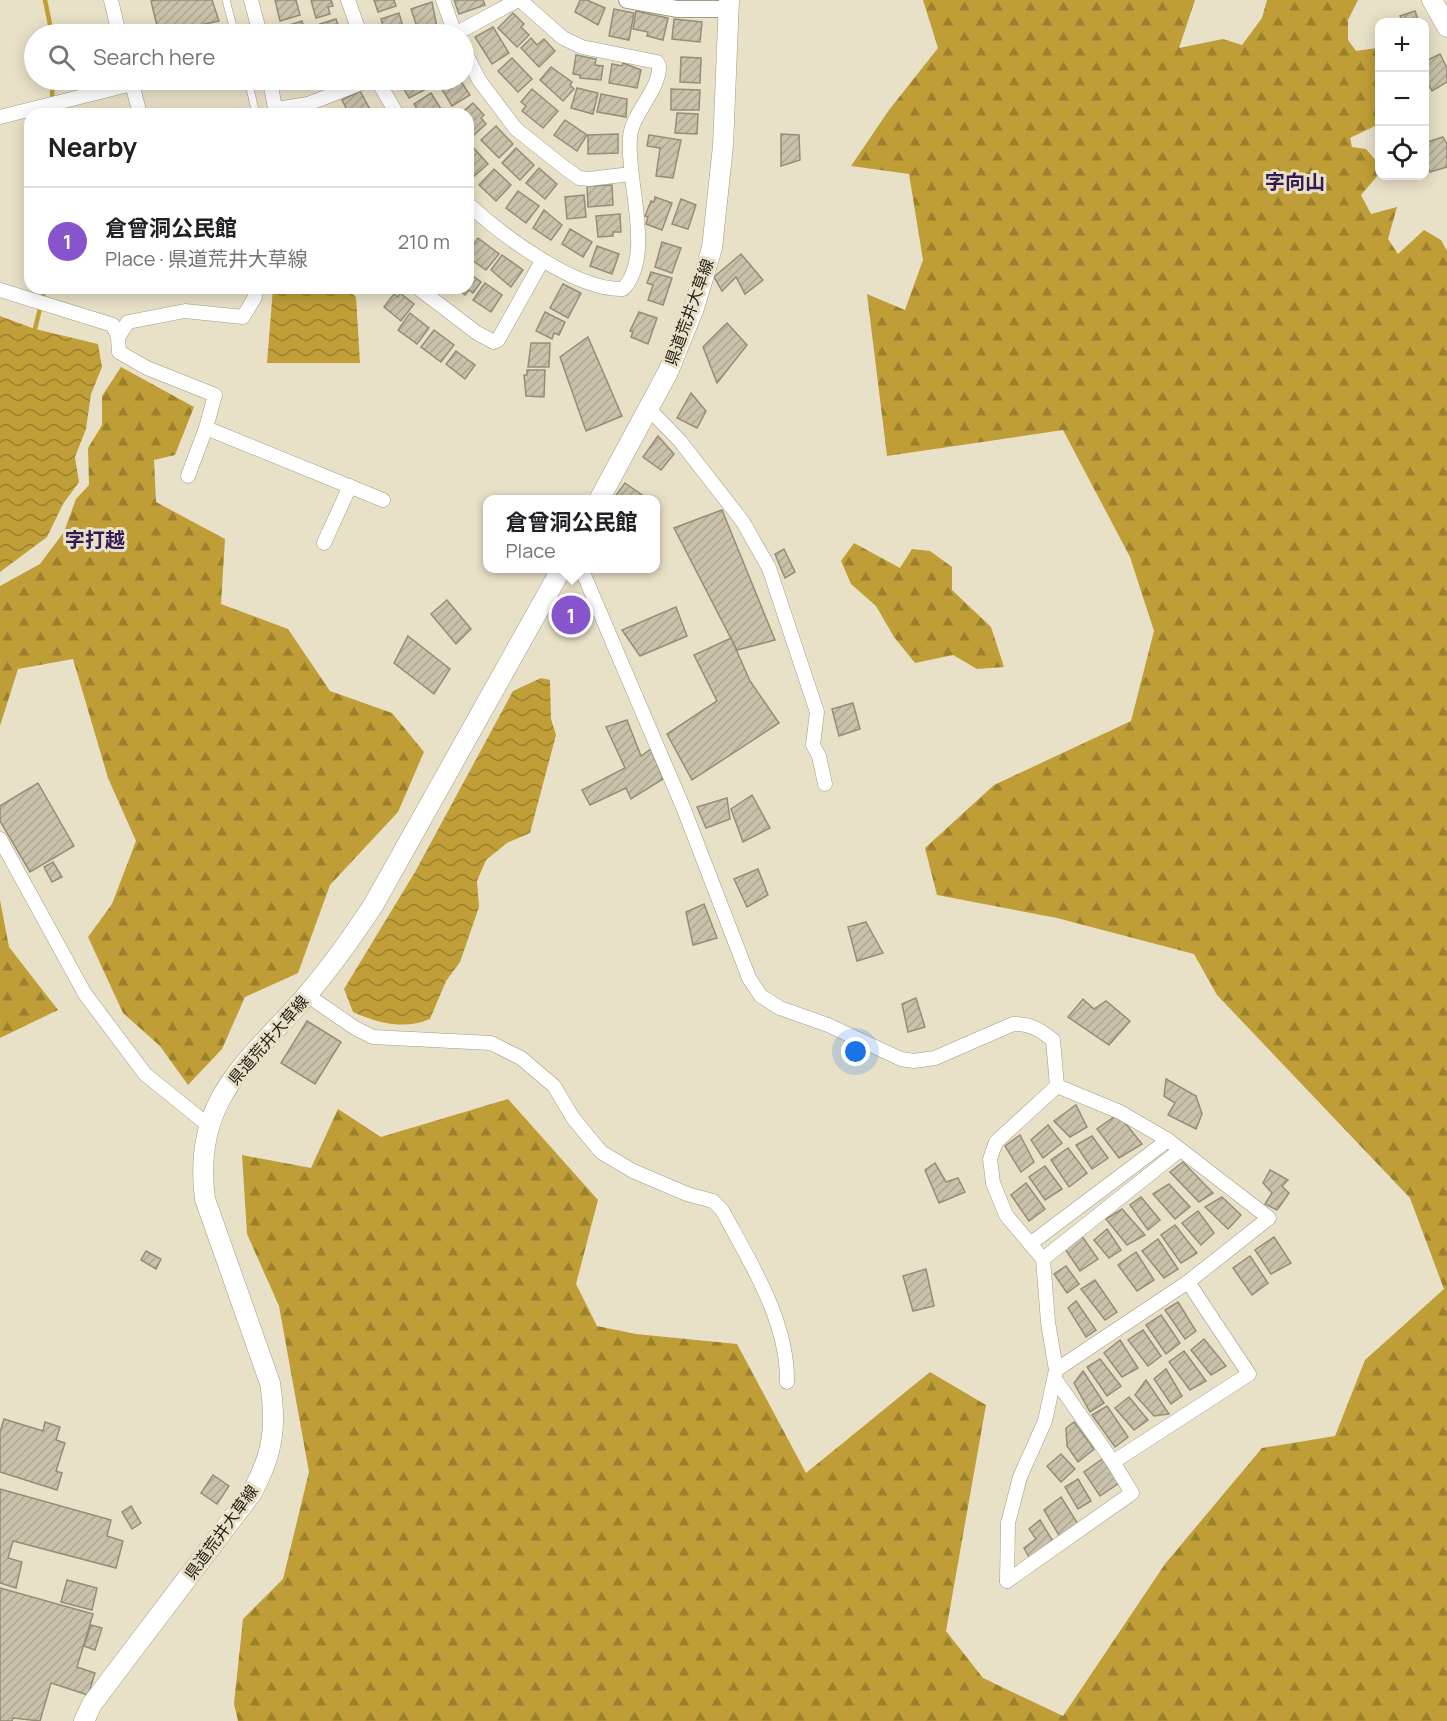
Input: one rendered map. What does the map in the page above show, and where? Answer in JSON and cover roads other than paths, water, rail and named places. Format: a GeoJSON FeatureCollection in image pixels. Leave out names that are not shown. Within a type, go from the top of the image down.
{"type":"FeatureCollection","features":[{"type":"Feature","properties":{"kind":"main road"},"geometry":{"type":"LineString","coordinates":[[1432,0],[1447,27]]}},
{"type":"Feature","properties":{"kind":"main road","name":"県道荒井大草線"},"geometry":{"type":"LineString","coordinates":[[602,495],[668,372],[694,308],[712,248],[723,146],[729,4]]}},
{"type":"Feature","properties":{"kind":"main road","name":"県道荒井大草線"},"geometry":{"type":"LineString","coordinates":[[88,1713],[251,1494],[266,1468],[273,1435],[274,1407],[270,1383],[205,1199],[201,1170],[208,1125],[223,1094],[245,1064],[346,946],[374,904],[559,573]]}},
{"type":"Feature","properties":{"kind":"street"},"geometry":{"type":"LineString","coordinates":[[111,0],[117,24]]}},
{"type":"Feature","properties":{"kind":"street"},"geometry":{"type":"LineString","coordinates":[[251,0],[257,24]]}},
{"type":"Feature","properties":{"kind":"street"},"geometry":{"type":"LineString","coordinates":[[348,0],[356,24]]}},
{"type":"Feature","properties":{"kind":"street"},"geometry":{"type":"LineString","coordinates":[[443,0],[451,24]]}},
{"type":"Feature","properties":{"kind":"street"},"geometry":{"type":"LineString","coordinates":[[474,24],[519,0],[563,38],[582,47],[657,62],[659,66],[659,71],[630,136],[631,174],[639,251],[631,281],[623,290],[609,290],[542,261],[493,227],[474,210]]}},
{"type":"Feature","properties":{"kind":"street"},"geometry":{"type":"LineString","coordinates":[[627,0],[677,9],[729,4]]}},
{"type":"Feature","properties":{"kind":"street"},"geometry":{"type":"LineString","coordinates":[[474,70],[516,129],[579,178],[631,174]]}},
{"type":"Feature","properties":{"kind":"street"},"geometry":{"type":"LineString","coordinates":[[34,108],[104,90]]}},
{"type":"Feature","properties":{"kind":"street"},"geometry":{"type":"LineString","coordinates":[[133,90],[138,108]]}},
{"type":"Feature","properties":{"kind":"street"},"geometry":{"type":"LineString","coordinates":[[272,90],[275,108]]}},
{"type":"Feature","properties":{"kind":"street"},"geometry":{"type":"LineString","coordinates":[[292,108],[344,90]]}},
{"type":"Feature","properties":{"kind":"street"},"geometry":{"type":"LineString","coordinates":[[383,90],[393,108]]}},
{"type":"Feature","properties":{"kind":"street"},"geometry":{"type":"LineString","coordinates":[[0,117],[24,111]]}},
{"type":"Feature","properties":{"kind":"street"},"geometry":{"type":"LineString","coordinates":[[426,294],[477,333],[494,342],[498,340],[542,261]]}},
{"type":"Feature","properties":{"kind":"street"},"geometry":{"type":"LineString","coordinates":[[0,290],[113,325],[118,337],[119,352],[147,369],[215,395],[206,428],[188,476]]}},
{"type":"Feature","properties":{"kind":"street"},"geometry":{"type":"LineString","coordinates":[[118,337],[128,322],[185,311],[243,317],[255,294]]}},
{"type":"Feature","properties":{"kind":"street"},"geometry":{"type":"LineString","coordinates":[[648,408],[680,441],[743,522],[769,568],[817,712],[813,745],[819,756],[825,784]]}},
{"type":"Feature","properties":{"kind":"street"},"geometry":{"type":"LineString","coordinates":[[206,428],[382,500]]}},
{"type":"Feature","properties":{"kind":"street"},"geometry":{"type":"LineString","coordinates":[[324,543],[350,486]]}},
{"type":"Feature","properties":{"kind":"street"},"geometry":{"type":"LineString","coordinates":[[582,573],[683,807],[749,978],[761,996],[780,1008],[828,1025],[901,1059],[914,1061],[935,1058],[1013,1024],[1026,1024],[1038,1028],[1053,1040],[1057,1086]]}},
{"type":"Feature","properties":{"kind":"street"},"geometry":{"type":"LineString","coordinates":[[0,838],[85,994],[145,1074],[208,1125]]}},
{"type":"Feature","properties":{"kind":"street"},"geometry":{"type":"LineString","coordinates":[[307,994],[355,1028],[373,1037],[491,1043],[521,1058],[554,1086],[578,1126],[601,1152],[633,1171],[687,1194],[713,1201],[722,1210],[765,1296],[780,1333],[787,1382]]}},
{"type":"Feature","properties":{"kind":"street"},"geometry":{"type":"LineString","coordinates":[[1056,1374],[1188,1282],[1269,1218],[1168,1140],[1120,1112],[1057,1086]]}},
{"type":"Feature","properties":{"kind":"street"},"geometry":{"type":"LineString","coordinates":[[1056,1374],[1132,1493],[1007,1581],[1008,1523],[1020,1476],[1045,1421],[1056,1374],[1048,1322],[1043,1258],[1006,1215],[993,1183],[990,1159],[996,1142],[1057,1086]]}},
{"type":"Feature","properties":{"kind":"street"},"geometry":{"type":"LineString","coordinates":[[1030,1244],[1168,1140]]}},
{"type":"Feature","properties":{"kind":"street"},"geometry":{"type":"LineString","coordinates":[[1043,1258],[1180,1150]]}},
{"type":"Feature","properties":{"kind":"street"},"geometry":{"type":"LineString","coordinates":[[1113,1462],[1249,1374],[1188,1282]]}},
{"type":"Feature","properties":{"kind":"street"},"geometry":{"type":"LineString","coordinates":[[77,1721],[88,1713]]}},
{"type":"Feature","properties":{"kind":"lane"},"geometry":{"type":"LineString","coordinates":[[226,0],[232,24]]}},
{"type":"Feature","properties":{"kind":"lane"},"geometry":{"type":"LineString","coordinates":[[250,90],[255,108]]}},
{"type":"Feature","properties":{"kind":"water"},"geometry":{"type":"Polygon","coordinates":[[[273,294],[353,294],[356,297],[360,363],[267,363],[273,294]]]}},
{"type":"Feature","properties":{"kind":"water"},"geometry":{"type":"Polygon","coordinates":[[[0,316],[35,329],[98,344],[102,367],[91,394],[86,429],[75,457],[79,482],[63,504],[47,537],[0,572],[0,316]]]}},
{"type":"Feature","properties":{"kind":"water"},"geometry":{"type":"Polygon","coordinates":[[[541,678],[550,680],[551,719],[556,735],[530,833],[507,843],[486,860],[477,881],[479,907],[460,962],[446,981],[430,1019],[401,1025],[353,1012],[344,989],[415,872],[513,691],[541,678]]]}},
{"type":"Feature","properties":{"kind":"waterway"},"geometry":{"type":"LineString","coordinates":[[45,0],[50,24]]}},
{"type":"Feature","properties":{"kind":"waterway"},"geometry":{"type":"LineString","coordinates":[[52,90],[55,108]]}},
{"type":"Feature","properties":{"kind":"waterway"},"geometry":{"type":"LineString","coordinates":[[35,329],[44,294]]}},
{"type":"Feature","properties":{"kind":"place","name":"倉曾洞公民館"},"geometry":{"type":"Point","coordinates":[571,615]}},
{"type":"Feature","properties":{"kind":"district","name":"字向山"},"geometry":{"type":"Point","coordinates":[1295,181]}},
{"type":"Feature","properties":{"kind":"district","name":"字打越"},"geometry":{"type":"Point","coordinates":[95,539]}}]}
